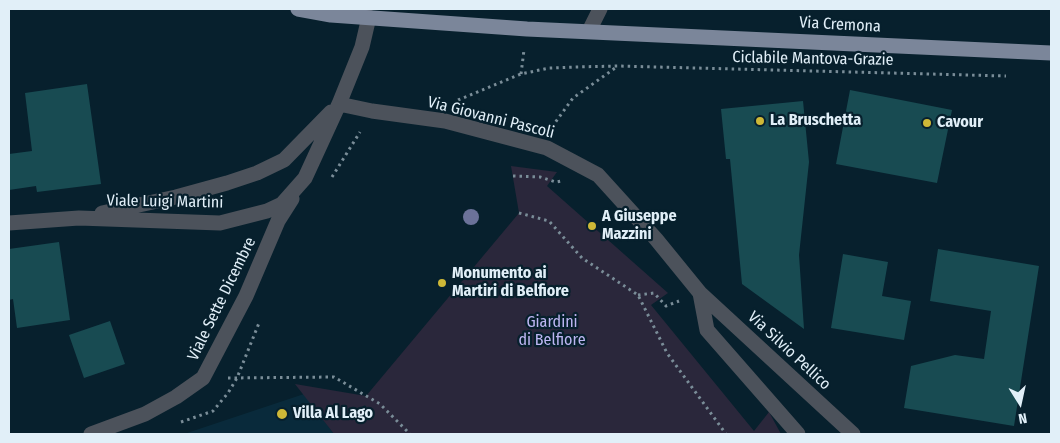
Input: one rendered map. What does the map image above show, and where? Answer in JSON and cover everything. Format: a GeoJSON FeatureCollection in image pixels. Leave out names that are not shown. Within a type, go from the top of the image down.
{"type":"FeatureCollection","features":[{"type":"Feature","properties":{"kind":"main road","name":"Via Cremona"},"geometry":{"type":"LineString","coordinates":[[298,9],[369,17],[527,29],[1051,53]]}},
{"type":"Feature","properties":{"kind":"street"},"geometry":{"type":"LineString","coordinates":[[589,31],[600,9]]}},
{"type":"Feature","properties":{"kind":"street","name":"Viale Luigi Martini"},"geometry":{"type":"LineString","coordinates":[[9,223],[79,218],[220,223],[267,211],[282,204],[305,178],[362,47],[369,17]]}},
{"type":"Feature","properties":{"kind":"street","name":"Viale Luigi Martini"},"geometry":{"type":"LineString","coordinates":[[79,218],[176,197],[257,173],[284,160],[338,104]]}},
{"type":"Feature","properties":{"kind":"street","name":"Via Giovanni Pascoli"},"geometry":{"type":"LineString","coordinates":[[338,104],[372,111],[445,121],[547,148],[598,175],[656,239],[700,293],[707,330],[798,434]]}},
{"type":"Feature","properties":{"kind":"street","name":"Viale Sette Dicembre"},"geometry":{"type":"LineString","coordinates":[[91,434],[145,414],[176,397],[202,378],[246,296],[278,221],[305,178]]}},
{"type":"Feature","properties":{"kind":"street","name":"Via Silvio Pellico"},"geometry":{"type":"LineString","coordinates":[[700,293],[853,434]]}},
{"type":"Feature","properties":{"kind":"path","name":"Ciclabile Mantova-Grazie"},"geometry":{"type":"LineString","coordinates":[[451,103],[521,74],[549,68],[618,66],[1013,76]]}},
{"type":"Feature","properties":{"kind":"path"},"geometry":{"type":"LineString","coordinates":[[538,146],[573,98],[618,66]]}},
{"type":"Feature","properties":{"kind":"path"},"geometry":{"type":"LineString","coordinates":[[513,176],[540,177],[556,182]]}},
{"type":"Feature","properties":{"kind":"path"},"geometry":{"type":"LineString","coordinates":[[519,213],[549,221],[582,258],[638,294],[667,353],[726,434]]}},
{"type":"Feature","properties":{"kind":"path"},"geometry":{"type":"LineString","coordinates":[[638,294],[654,293],[666,306]]}},
{"type":"Feature","properties":{"kind":"path"},"geometry":{"type":"LineString","coordinates":[[202,378],[334,377],[380,404],[410,434]]}},
{"type":"Feature","properties":{"kind":"shaded area","name":"Villa Al Lago"},"geometry":{"type":"Polygon","coordinates":[[[304,394],[334,434],[184,434],[304,394]]]}},
{"type":"Feature","properties":{"kind":"green space","name":"Giardini di Belfiore"},"geometry":{"type":"Polygon","coordinates":[[[511,166],[557,172],[547,186],[668,293],[651,305],[754,431],[769,412],[781,434],[334,434],[295,384],[366,396],[519,213],[511,166]]]}},
{"type":"Feature","properties":{"kind":"building"},"geometry":{"type":"Polygon","coordinates":[[[87,84],[101,184],[37,192],[36,186],[9,190],[9,154],[32,151],[25,93],[87,84]]]}},
{"type":"Feature","properties":{"kind":"building"},"geometry":{"type":"Polygon","coordinates":[[[850,90],[952,110],[937,183],[836,164],[850,90]]]}},
{"type":"Feature","properties":{"kind":"building"},"geometry":{"type":"Polygon","coordinates":[[[803,101],[809,162],[799,255],[804,329],[742,284],[730,159],[726,159],[721,109],[803,101]]]}},
{"type":"Feature","properties":{"kind":"building"},"geometry":{"type":"Polygon","coordinates":[[[59,242],[70,320],[17,328],[13,299],[9,300],[9,249],[59,242]]]}},
{"type":"Feature","properties":{"kind":"building"},"geometry":{"type":"Polygon","coordinates":[[[938,249],[1039,266],[1014,426],[904,408],[911,366],[955,355],[984,359],[991,311],[930,301],[938,249]]]}},
{"type":"Feature","properties":{"kind":"building"},"geometry":{"type":"Polygon","coordinates":[[[843,254],[888,262],[882,296],[911,301],[904,340],[831,328],[843,254]]]}},
{"type":"Feature","properties":{"kind":"building"},"geometry":{"type":"Polygon","coordinates":[[[110,321],[125,364],[84,378],[69,335],[110,321]]]}},
{"type":"Feature","properties":{"kind":"place","name":"La Bruschetta"},"geometry":{"type":"Point","coordinates":[760,121]}},
{"type":"Feature","properties":{"kind":"place","name":"Cavour"},"geometry":{"type":"Point","coordinates":[927,123]}},
{"type":"Feature","properties":{"kind":"place","name":"A Giuseppe Mazzini"},"geometry":{"type":"Point","coordinates":[592,226]}},
{"type":"Feature","properties":{"kind":"place","name":"Monumento ai Martiri di Belfiore"},"geometry":{"type":"Point","coordinates":[442,283]}},
{"type":"Feature","properties":{"kind":"place","name":"Villa Al Lago"},"geometry":{"type":"Point","coordinates":[282,414]}}]}
